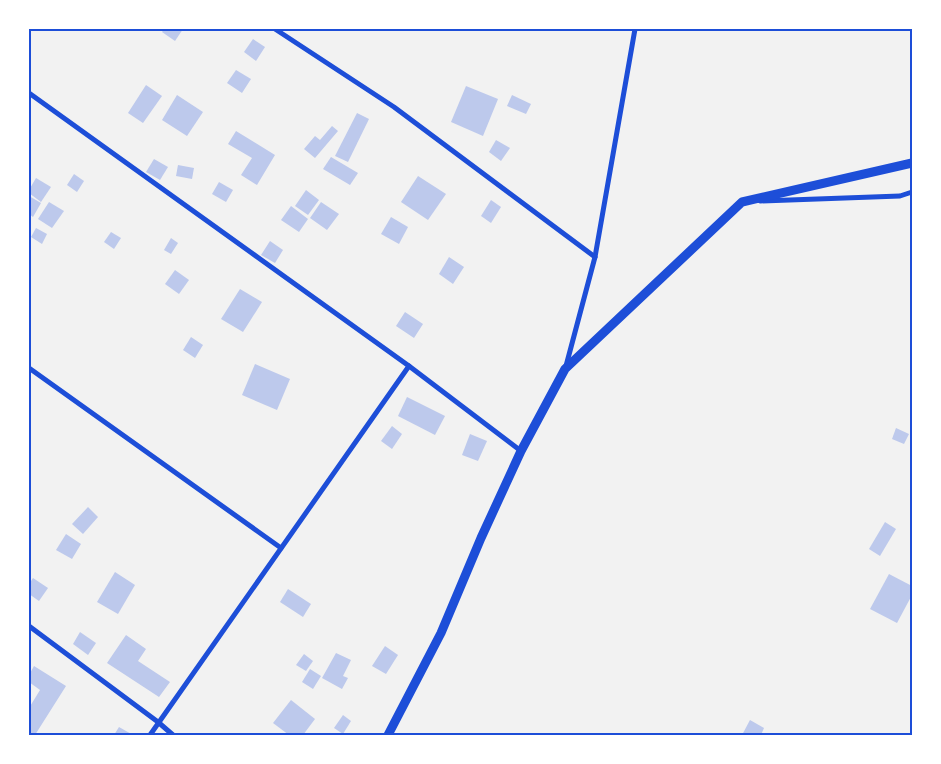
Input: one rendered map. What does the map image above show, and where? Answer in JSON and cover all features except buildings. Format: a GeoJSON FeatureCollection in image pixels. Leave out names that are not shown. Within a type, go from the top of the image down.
{"type":"FeatureCollection","features":[{"type":"Feature","properties":{"kind":"street"},"geometry":{"type":"LineString","coordinates":[[275,29],[394,106],[594,257]]}},
{"type":"Feature","properties":{"kind":"street"},"geometry":{"type":"LineString","coordinates":[[388,735],[440,633],[520,451],[565,369],[594,257],[634,29]]}},
{"type":"Feature","properties":{"kind":"street"},"geometry":{"type":"LineString","coordinates":[[29,93],[409,366],[520,451]]}},
{"type":"Feature","properties":{"kind":"street"},"geometry":{"type":"LineString","coordinates":[[565,369],[742,202],[912,163]]}},
{"type":"Feature","properties":{"kind":"street"},"geometry":{"type":"LineString","coordinates":[[742,202],[900,196],[912,192]]}},
{"type":"Feature","properties":{"kind":"street"},"geometry":{"type":"LineString","coordinates":[[150,735],[409,366]]}},
{"type":"Feature","properties":{"kind":"street"},"geometry":{"type":"LineString","coordinates":[[29,368],[281,548]]}},
{"type":"Feature","properties":{"kind":"street"},"geometry":{"type":"LineString","coordinates":[[29,626],[158,722],[172,735]]}}]}
